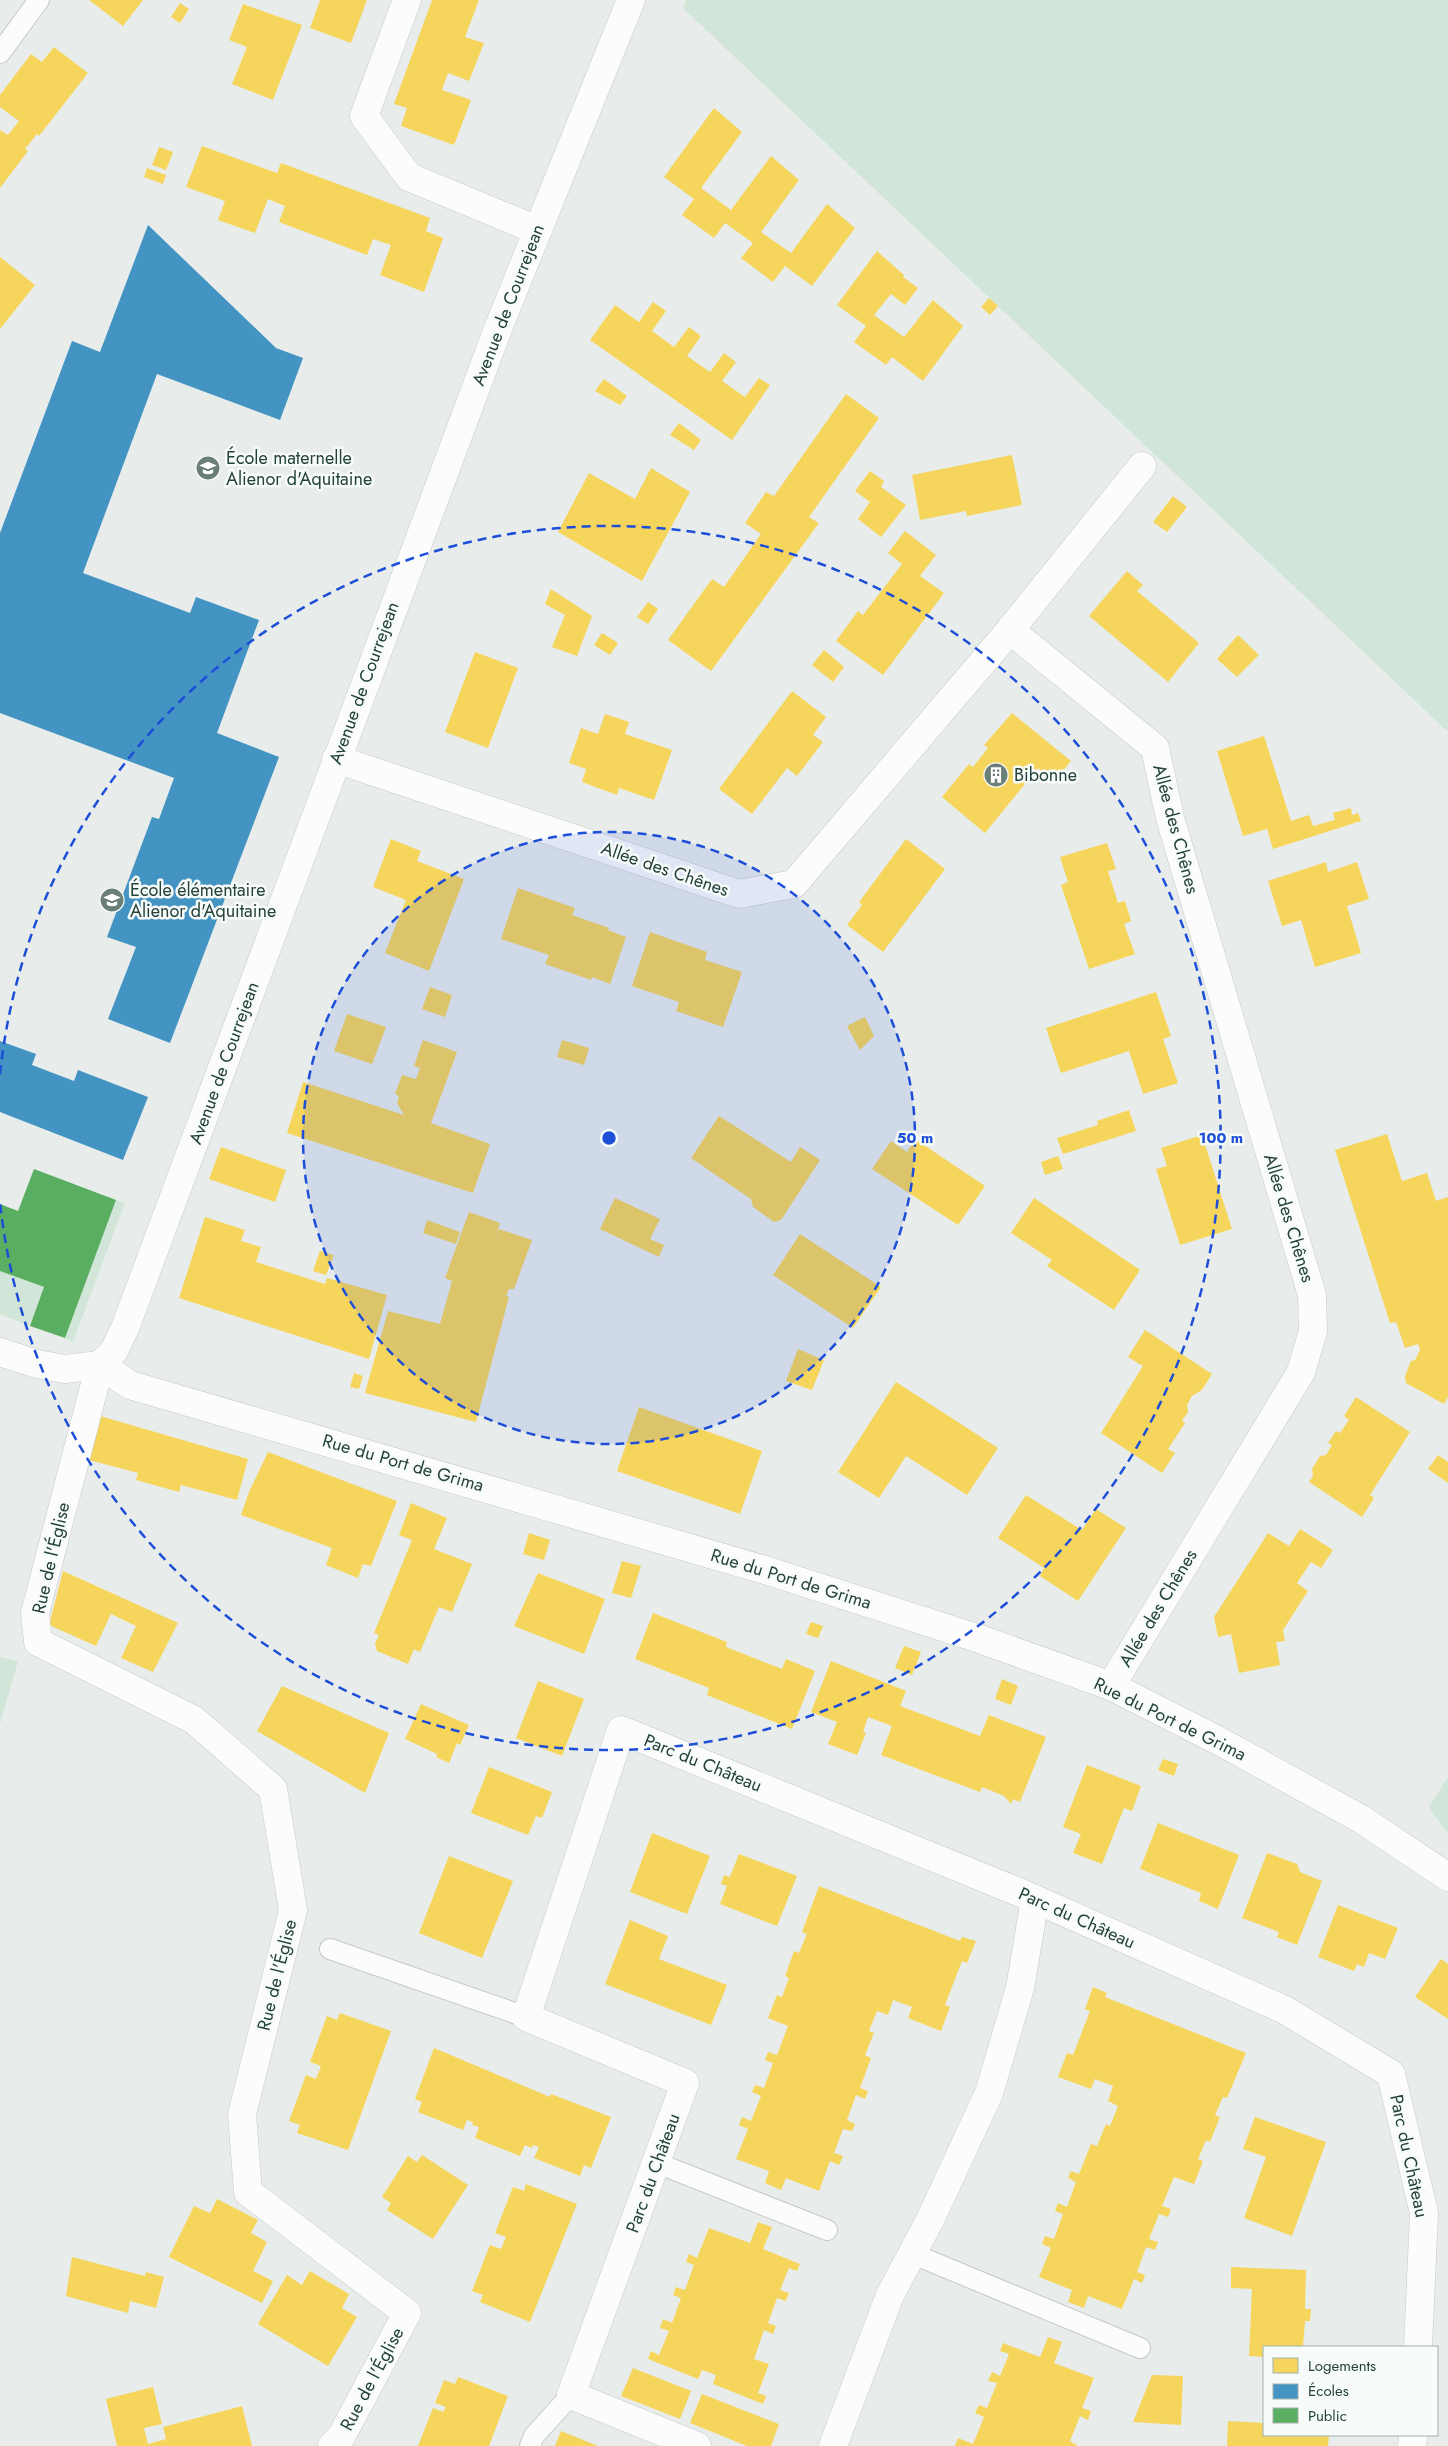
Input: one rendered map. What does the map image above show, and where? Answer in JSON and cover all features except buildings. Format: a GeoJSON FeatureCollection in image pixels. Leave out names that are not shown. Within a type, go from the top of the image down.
{"type":"FeatureCollection","features":[{"type":"Feature","properties":{"kind":"street"},"geometry":{"type":"LineString","coordinates":[[407,0],[364,116],[409,177],[538,230]]}},
{"type":"Feature","properties":{"kind":"street","name":"Avenue de Courrejean"},"geometry":{"type":"LineString","coordinates":[[100,1365],[114,1351],[125,1328],[488,354],[631,0]]}},
{"type":"Feature","properties":{"kind":"street","name":"Allée des Chênes"},"geometry":{"type":"LineString","coordinates":[[336,759],[740,894],[794,884],[1010,630],[1142,466]]}},
{"type":"Feature","properties":{"kind":"street","name":"Allée des Chênes"},"geometry":{"type":"LineString","coordinates":[[1010,630],[1155,748],[1170,818],[1312,1295],[1313,1331],[1301,1372],[1111,1686]]}},
{"type":"Feature","properties":{"kind":"street"},"geometry":{"type":"LineString","coordinates":[[0,1352],[37,1364],[65,1369],[100,1365]]}},
{"type":"Feature","properties":{"kind":"street","name":"Rue du Port de Grima"},"geometry":{"type":"LineString","coordinates":[[100,1365],[130,1385],[765,1570],[974,1638],[1111,1686],[1221,1742],[1361,1819],[1448,1877]]}},
{"type":"Feature","properties":{"kind":"street","name":"Rue de l'Église"},"geometry":{"type":"LineString","coordinates":[[100,1365],[35,1613],[38,1642],[194,1720],[272,1789],[293,1910],[242,2114],[248,2192],[407,2313],[341,2438],[332,2446]]}},
{"type":"Feature","properties":{"kind":"street","name":"Parc du Château"},"geometry":{"type":"LineString","coordinates":[[571,2395],[686,2083],[526,2017],[621,1730],[1036,1900],[1285,2010],[1391,2074],[1424,2213],[1418,2346]]}},
{"type":"Feature","properties":{"kind":"street"},"geometry":{"type":"LineString","coordinates":[[833,2446],[890,2295],[930,2220],[989,2093],[1020,1988],[1036,1900]]}},
{"type":"Feature","properties":{"kind":"street"},"geometry":{"type":"LineString","coordinates":[[571,2395],[697,2446]]}},
{"type":"Feature","properties":{"kind":"lane"},"geometry":{"type":"LineString","coordinates":[[0,53],[39,0]]}},
{"type":"Feature","properties":{"kind":"lane"},"geometry":{"type":"LineString","coordinates":[[330,1949],[526,2017]]}},
{"type":"Feature","properties":{"kind":"lane"},"geometry":{"type":"LineString","coordinates":[[657,2163],[827,2230]]}},
{"type":"Feature","properties":{"kind":"lane"},"geometry":{"type":"LineString","coordinates":[[913,2254],[1140,2348]]}},
{"type":"Feature","properties":{"kind":"lane"},"geometry":{"type":"LineString","coordinates":[[530,2446],[534,2436],[571,2395]]}},
{"type":"Feature","properties":{"kind":"green space"},"geometry":{"type":"Polygon","coordinates":[[[686,0],[1448,0],[1448,732],[683,8],[686,0]]]}},
{"type":"Feature","properties":{"kind":"green space"},"geometry":{"type":"Polygon","coordinates":[[[116,1200],[125,1203],[73,1342],[65,1338],[116,1200]]]}},
{"type":"Feature","properties":{"kind":"green space"},"geometry":{"type":"Polygon","coordinates":[[[0,1271],[44,1287],[30,1326],[0,1314],[0,1271]]]}},
{"type":"Feature","properties":{"kind":"green space"},"geometry":{"type":"Polygon","coordinates":[[[0,1657],[18,1661],[0,1724],[0,1657]]]}},
{"type":"Feature","properties":{"kind":"green space"},"geometry":{"type":"Polygon","coordinates":[[[1448,1777],[1448,1834],[1429,1807],[1448,1777]]]}},
{"type":"Feature","properties":{"kind":"place","name":"École maternelle Alienor d'Aquitaine"},"geometry":{"type":"Point","coordinates":[208,468]}},
{"type":"Feature","properties":{"kind":"place","name":"Bibonne"},"geometry":{"type":"Point","coordinates":[996,775]}},
{"type":"Feature","properties":{"kind":"place","name":"École élémentaire Alienor d'Aquitaine"},"geometry":{"type":"Point","coordinates":[112,900]}}]}
